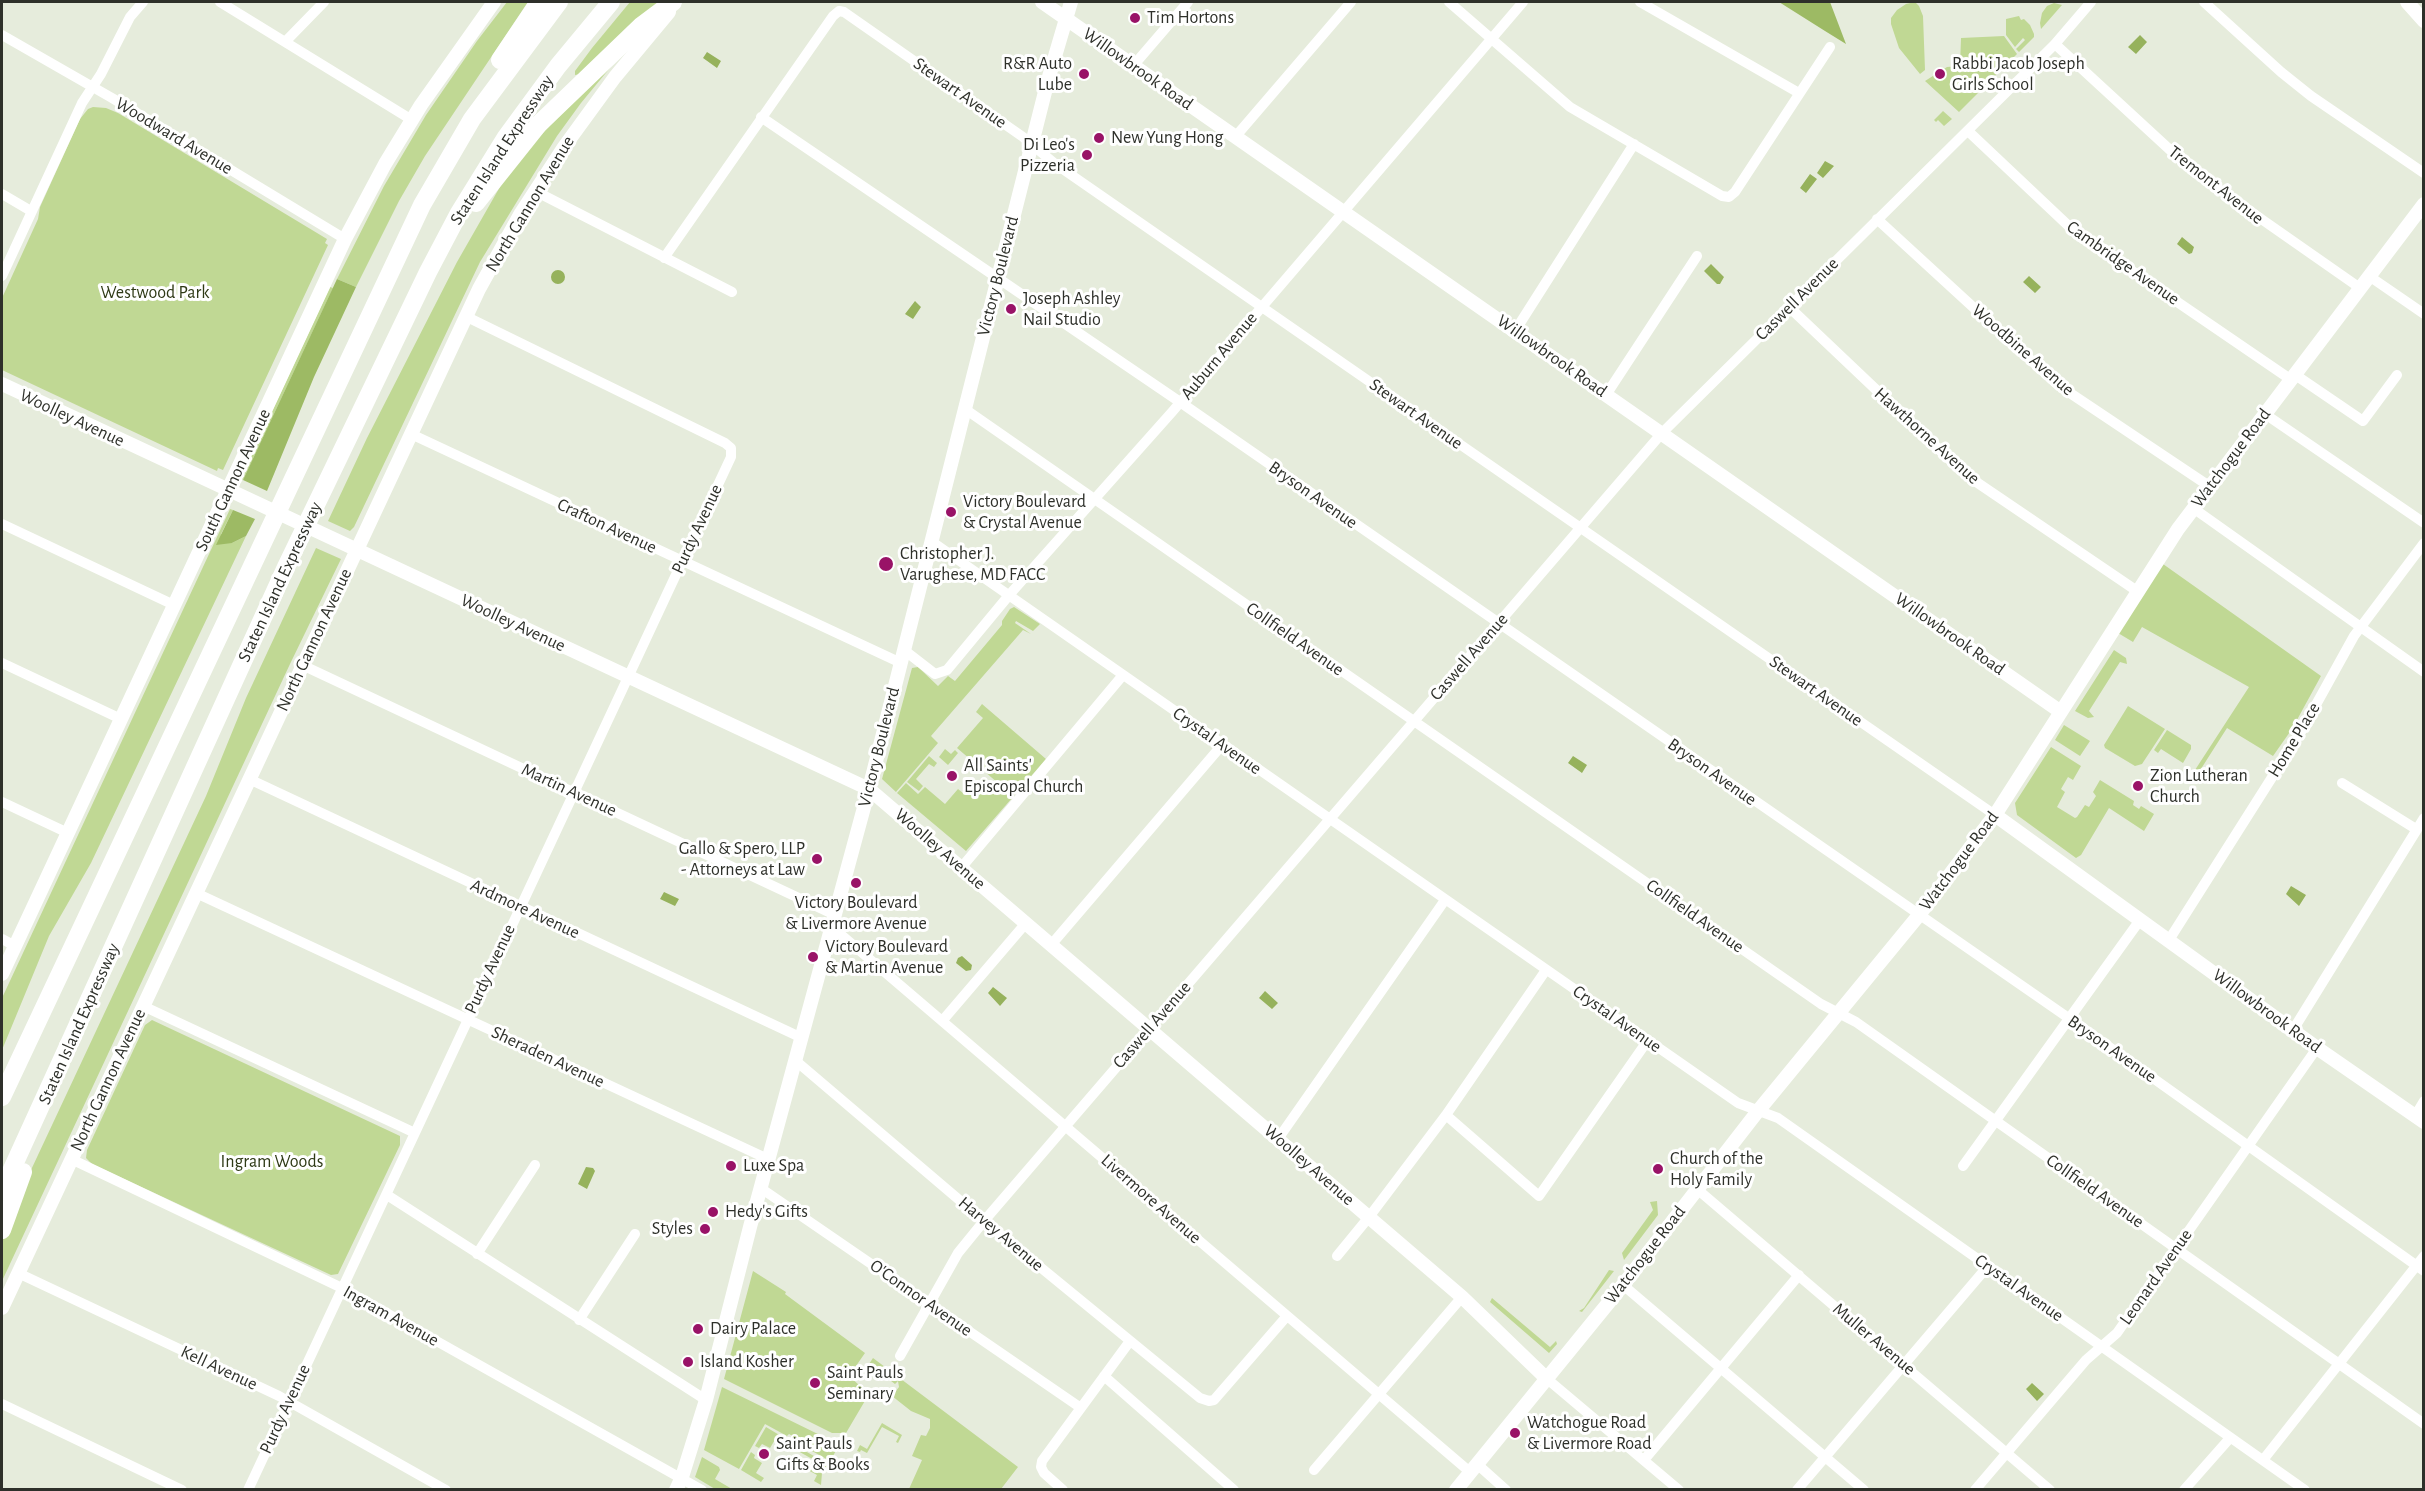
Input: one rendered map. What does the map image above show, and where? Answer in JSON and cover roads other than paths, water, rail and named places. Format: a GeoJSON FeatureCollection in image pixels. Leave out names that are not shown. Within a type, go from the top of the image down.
{"type":"FeatureCollection","features":[{"type":"Feature","properties":{"kind":"highway"},"geometry":{"type":"LineString","coordinates":[[472,119],[487,79],[539,2]]}},
{"type":"Feature","properties":{"kind":"highway","name":"Staten Island Expressway"},"geometry":{"type":"LineString","coordinates":[[2,1097],[400,250],[436,180],[472,119],[559,2]]}},
{"type":"Feature","properties":{"kind":"highway","name":"Staten Island Expressway"},"geometry":{"type":"LineString","coordinates":[[2,1191],[281,576],[442,244],[512,129],[558,66],[610,2]]}},
{"type":"Feature","properties":{"kind":"highway"},"geometry":{"type":"LineString","coordinates":[[442,244],[539,124],[641,26],[673,2]]}},
{"type":"Feature","properties":{"kind":"highway"},"geometry":{"type":"LineString","coordinates":[[2,1073],[44,1006]]}},
{"type":"Feature","properties":{"kind":"highway"},"geometry":{"type":"LineString","coordinates":[[2,1230],[29,1155],[36,1119]]}},
{"type":"Feature","properties":{"kind":"street"},"geometry":{"type":"LineString","coordinates":[[2,276],[82,103],[130,16],[143,2]]}},
{"type":"Feature","properties":{"kind":"street"},"geometry":{"type":"LineString","coordinates":[[220,2],[412,120]]}},
{"type":"Feature","properties":{"kind":"street"},"geometry":{"type":"LineString","coordinates":[[285,42],[324,2]]}},
{"type":"Feature","properties":{"kind":"street","name":"South Gannon Avenue"},"geometry":{"type":"LineString","coordinates":[[2,974],[345,239],[412,120],[449,62],[494,2]]}},
{"type":"Feature","properties":{"kind":"street","name":"North Gannon Avenue"},"geometry":{"type":"LineString","coordinates":[[2,1308],[465,316],[535,191],[596,101],[678,2]]}},
{"type":"Feature","properties":{"kind":"street","name":"Willowbrook Road"},"geometry":{"type":"LineString","coordinates":[[1042,2],[2061,711]]}},
{"type":"Feature","properties":{"kind":"street","name":"Victory Boulevard"},"geometry":{"type":"LineString","coordinates":[[679,1483],[706,1400],[869,789],[1032,145],[1071,2]]}},
{"type":"Feature","properties":{"kind":"street"},"geometry":{"type":"LineString","coordinates":[[1133,66],[1188,2]]}},
{"type":"Feature","properties":{"kind":"street"},"geometry":{"type":"LineString","coordinates":[[1236,136],[1351,2]]}},
{"type":"Feature","properties":{"kind":"street"},"geometry":{"type":"LineString","coordinates":[[1449,2],[1570,107],[1722,196],[1729,197],[1735,192],[1830,47]]}},
{"type":"Feature","properties":{"kind":"street","name":"Auburn Avenue"},"geometry":{"type":"LineString","coordinates":[[903,656],[935,674],[947,670],[1010,594],[1180,402],[1523,2]]}},
{"type":"Feature","properties":{"kind":"street"},"geometry":{"type":"LineString","coordinates":[[1640,2],[1799,93]]}},
{"type":"Feature","properties":{"kind":"street","name":"Caswell Avenue"},"geometry":{"type":"LineString","coordinates":[[900,1356],[958,1252],[1662,433],[2055,44],[2091,2]]}},
{"type":"Feature","properties":{"kind":"street"},"geometry":{"type":"LineString","coordinates":[[2204,2],[2311,96],[2424,174]]}},
{"type":"Feature","properties":{"kind":"street"},"geometry":{"type":"LineString","coordinates":[[2408,2],[2424,21]]}},
{"type":"Feature","properties":{"kind":"street","name":"Stewart Avenue"},"geometry":{"type":"LineString","coordinates":[[761,117],[833,16],[839,11],[848,14],[1050,160],[1995,815]]}},
{"type":"Feature","properties":{"kind":"street","name":"Woodward Avenue"},"geometry":{"type":"LineString","coordinates":[[2,35],[345,239]]}},
{"type":"Feature","properties":{"kind":"street","name":"Tremont Avenue"},"geometry":{"type":"LineString","coordinates":[[2055,44],[2194,172],[2360,288]]}},
{"type":"Feature","properties":{"kind":"street"},"geometry":{"type":"LineString","coordinates":[[664,258],[761,117]]}},
{"type":"Feature","properties":{"kind":"street","name":"Bryson Avenue"},"geometry":{"type":"LineString","coordinates":[[761,117],[1180,402],[2070,1019],[2420,1268]]}},
{"type":"Feature","properties":{"kind":"street","name":"Cambridge Avenue"},"geometry":{"type":"LineString","coordinates":[[1968,131],[2075,232],[2363,421],[2397,375]]}},
{"type":"Feature","properties":{"kind":"street"},"geometry":{"type":"LineString","coordinates":[[1515,331],[1634,144]]}},
{"type":"Feature","properties":{"kind":"street"},"geometry":{"type":"LineString","coordinates":[[535,191],[732,292]]}},
{"type":"Feature","properties":{"kind":"street"},"geometry":{"type":"LineString","coordinates":[[2,194],[32,211]]}},
{"type":"Feature","properties":{"kind":"street","name":"Watchogue Road"},"geometry":{"type":"LineString","coordinates":[[1456,1490],[1623,1285],[1758,1111],[1918,915],[1995,815],[2137,591],[2193,508],[2424,204]]}},
{"type":"Feature","properties":{"kind":"street","name":"Woodbine Avenue"},"geometry":{"type":"LineString","coordinates":[[1877,219],[2058,385],[2209,486]]}},
{"type":"Feature","properties":{"kind":"street"},"geometry":{"type":"LineString","coordinates":[[1606,395],[1697,256]]}},
{"type":"Feature","properties":{"kind":"street"},"geometry":{"type":"LineString","coordinates":[[2369,276],[2424,314]]}},
{"type":"Feature","properties":{"kind":"street","name":"Hawthorne Avenue"},"geometry":{"type":"LineString","coordinates":[[1789,307],[1966,476],[2137,591]]}},
{"type":"Feature","properties":{"kind":"street","name":"Purdy Avenue"},"geometry":{"type":"LineString","coordinates":[[248,1490],[387,1195],[519,906],[731,457],[731,448],[725,443],[465,316]]}},
{"type":"Feature","properties":{"kind":"street","name":"Woolley Avenue"},"geometry":{"type":"LineString","coordinates":[[2,384],[869,789],[1462,1297],[1546,1378],[1679,1490]]}},
{"type":"Feature","properties":{"kind":"street","name":"Collfield Avenue"},"geometry":{"type":"LineString","coordinates":[[965,409],[1802,990],[1856,1022],[2424,1424]]}},
{"type":"Feature","properties":{"kind":"street"},"geometry":{"type":"LineString","coordinates":[[2265,414],[2424,523]]}},
{"type":"Feature","properties":{"kind":"street","name":"Crafton Avenue"},"geometry":{"type":"LineString","coordinates":[[411,434],[682,561],[903,656]]}},
{"type":"Feature","properties":{"kind":"street"},"geometry":{"type":"LineString","coordinates":[[2193,508],[2424,672]]}},
{"type":"Feature","properties":{"kind":"street"},"geometry":{"type":"LineString","coordinates":[[2,524],[174,605]]}},
{"type":"Feature","properties":{"kind":"street","name":"Crystal Avenue"},"geometry":{"type":"LineString","coordinates":[[931,541],[1738,1103],[1778,1118],[2305,1490]]}},
{"type":"Feature","properties":{"kind":"street","name":"Home Place"},"geometry":{"type":"LineString","coordinates":[[2169,940],[2302,730],[2361,627],[2424,543]]}},
{"type":"Feature","properties":{"kind":"street"},"geometry":{"type":"LineString","coordinates":[[2,663],[121,719]]}},
{"type":"Feature","properties":{"kind":"street","name":"Martin Avenue"},"geometry":{"type":"LineString","coordinates":[[302,665],[573,792],[834,921]]}},
{"type":"Feature","properties":{"kind":"street"},"geometry":{"type":"LineString","coordinates":[[961,868],[1123,675]]}},
{"type":"Feature","properties":{"kind":"street"},"geometry":{"type":"LineString","coordinates":[[1051,945],[1222,745]]}},
{"type":"Feature","properties":{"kind":"street","name":"Ardmore Avenue"},"geometry":{"type":"LineString","coordinates":[[249,779],[802,1038]]}},
{"type":"Feature","properties":{"kind":"street"},"geometry":{"type":"LineString","coordinates":[[2342,783],[2416,829]]}},
{"type":"Feature","properties":{"kind":"street"},"geometry":{"type":"LineString","coordinates":[[2,802],[68,833]]}},
{"type":"Feature","properties":{"kind":"street","name":"Willowbrook Road"},"geometry":{"type":"LineString","coordinates":[[1995,815],[2419,1119]]}},
{"type":"Feature","properties":{"kind":"street"},"geometry":{"type":"LineString","coordinates":[[2292,1030],[2424,818]]}},
{"type":"Feature","properties":{"kind":"street","name":"Sheraden Avenue"},"geometry":{"type":"LineString","coordinates":[[196,893],[770,1160]]}},
{"type":"Feature","properties":{"kind":"street"},"geometry":{"type":"LineString","coordinates":[[1278,1139],[1445,900]]}},
{"type":"Feature","properties":{"kind":"street"},"geometry":{"type":"LineString","coordinates":[[1963,1166],[2140,920]]}},
{"type":"Feature","properties":{"kind":"street","name":"Livermore Avenue"},"geometry":{"type":"LineString","coordinates":[[834,921],[943,1020],[1379,1395],[1473,1468],[1506,1490]]}},
{"type":"Feature","properties":{"kind":"street"},"geometry":{"type":"LineString","coordinates":[[943,1020],[1026,923]]}},
{"type":"Feature","properties":{"kind":"street"},"geometry":{"type":"LineString","coordinates":[[2,939],[15,946]]}},
{"type":"Feature","properties":{"kind":"street"},"geometry":{"type":"LineString","coordinates":[[1337,1256],[1446,1115],[1546,970]]}},
{"type":"Feature","properties":{"kind":"street"},"geometry":{"type":"LineString","coordinates":[[143,1006],[415,1133]]}},
{"type":"Feature","properties":{"kind":"street"},"geometry":{"type":"LineString","coordinates":[[1446,1115],[1539,1196],[1648,1040]]}},
{"type":"Feature","properties":{"kind":"street","name":"Leonard Avenue"},"geometry":{"type":"LineString","coordinates":[[1975,1490],[2086,1360],[2117,1333],[2317,1048]]}},
{"type":"Feature","properties":{"kind":"street","name":"Harvey Avenue"},"geometry":{"type":"LineString","coordinates":[[796,1061],[984,1221],[1200,1398],[1214,1400],[1287,1316]]}},
{"type":"Feature","properties":{"kind":"street"},"geometry":{"type":"LineString","coordinates":[[2419,1119],[2424,1101]]}},
{"type":"Feature","properties":{"kind":"street","name":"Ingram Avenue"},"geometry":{"type":"LineString","coordinates":[[71,1159],[342,1288],[679,1483],[702,1490]]}},
{"type":"Feature","properties":{"kind":"street"},"geometry":{"type":"LineString","coordinates":[[477,1254],[535,1165]]}},
{"type":"Feature","properties":{"kind":"street","name":"O'Connor Avenue"},"geometry":{"type":"LineString","coordinates":[[762,1189],[1081,1408]]}},
{"type":"Feature","properties":{"kind":"street","name":"Muller Avenue"},"geometry":{"type":"LineString","coordinates":[[1697,1189],[2050,1490]]}},
{"type":"Feature","properties":{"kind":"street"},"geometry":{"type":"LineString","coordinates":[[387,1195],[706,1400]]}},
{"type":"Feature","properties":{"kind":"street"},"geometry":{"type":"LineString","coordinates":[[579,1320],[635,1234]]}},
{"type":"Feature","properties":{"kind":"street"},"geometry":{"type":"LineString","coordinates":[[2263,1460],[2338,1364],[2420,1268],[2424,1256]]}},
{"type":"Feature","properties":{"kind":"street"},"geometry":{"type":"LineString","coordinates":[[1797,1490],[1988,1266]]}},
{"type":"Feature","properties":{"kind":"street","name":"Kell Avenue"},"geometry":{"type":"LineString","coordinates":[[18,1273],[289,1402],[446,1490]]}},
{"type":"Feature","properties":{"kind":"street"},"geometry":{"type":"LineString","coordinates":[[1644,1460],[1799,1275]]}},
{"type":"Feature","properties":{"kind":"street"},"geometry":{"type":"LineString","coordinates":[[1623,1285],[1864,1490]]}},
{"type":"Feature","properties":{"kind":"street"},"geometry":{"type":"LineString","coordinates":[[1314,1470],[1462,1297]]}},
{"type":"Feature","properties":{"kind":"street"},"geometry":{"type":"LineString","coordinates":[[1063,1490],[1044,1473],[1041,1467],[1042,1461],[1130,1341]]}},
{"type":"Feature","properties":{"kind":"street"},"geometry":{"type":"LineString","coordinates":[[1104,1376],[1234,1490]]}},
{"type":"Feature","properties":{"kind":"street"},"geometry":{"type":"LineString","coordinates":[[2,1404],[182,1490]]}},
{"type":"Feature","properties":{"kind":"street"},"geometry":{"type":"LineString","coordinates":[[2184,1490],[2230,1438]]}},
{"type":"Feature","properties":{"kind":"place","name":"Tim Hortons"},"geometry":{"type":"Point","coordinates":[1135,18]}},
{"type":"Feature","properties":{"kind":"place","name":"R&R Auto Lube"},"geometry":{"type":"Point","coordinates":[1084,74]}},
{"type":"Feature","properties":{"kind":"place","name":"Rabbi Jacob Joseph Girls School"},"geometry":{"type":"Point","coordinates":[1940,74]}},
{"type":"Feature","properties":{"kind":"place","name":"New Yung Hong"},"geometry":{"type":"Point","coordinates":[1099,138]}},
{"type":"Feature","properties":{"kind":"place","name":"Di Leo's Pizzeria"},"geometry":{"type":"Point","coordinates":[1087,155]}},
{"type":"Feature","properties":{"kind":"place","name":"Joseph Ashley Nail Studio"},"geometry":{"type":"Point","coordinates":[1011,309]}},
{"type":"Feature","properties":{"kind":"place","name":"Victory Boulevard & Crystal Avenue"},"geometry":{"type":"Point","coordinates":[951,512]}},
{"type":"Feature","properties":{"kind":"place","name":"Christopher J. Varughese, MD FACC"},"geometry":{"type":"Point","coordinates":[886,564]}},
{"type":"Feature","properties":{"kind":"place","name":"All Saints' Episcopal Church"},"geometry":{"type":"Point","coordinates":[952,776]}},
{"type":"Feature","properties":{"kind":"place","name":"Zion Lutheran Church"},"geometry":{"type":"Point","coordinates":[2138,786]}},
{"type":"Feature","properties":{"kind":"place","name":"Gallo & Spero, LLP - Attorneys at Law"},"geometry":{"type":"Point","coordinates":[817,859]}},
{"type":"Feature","properties":{"kind":"place","name":"Victory Boulevard & Livermore Avenue"},"geometry":{"type":"Point","coordinates":[856,883]}},
{"type":"Feature","properties":{"kind":"place","name":"Victory Boulevard & Martin Avenue"},"geometry":{"type":"Point","coordinates":[813,957]}},
{"type":"Feature","properties":{"kind":"place","name":"Luxe Spa"},"geometry":{"type":"Point","coordinates":[731,1166]}},
{"type":"Feature","properties":{"kind":"place","name":"Church of the Holy Family"},"geometry":{"type":"Point","coordinates":[1658,1169]}},
{"type":"Feature","properties":{"kind":"place","name":"Hedy's Gifts"},"geometry":{"type":"Point","coordinates":[713,1212]}},
{"type":"Feature","properties":{"kind":"place","name":"Styles"},"geometry":{"type":"Point","coordinates":[705,1229]}},
{"type":"Feature","properties":{"kind":"place","name":"Dairy Palace"},"geometry":{"type":"Point","coordinates":[698,1329]}},
{"type":"Feature","properties":{"kind":"place","name":"Island Kosher"},"geometry":{"type":"Point","coordinates":[688,1362]}},
{"type":"Feature","properties":{"kind":"place","name":"Saint Pauls Seminary"},"geometry":{"type":"Point","coordinates":[815,1383]}},
{"type":"Feature","properties":{"kind":"place","name":"Watchogue Road & Livermore Road"},"geometry":{"type":"Point","coordinates":[1515,1433]}},
{"type":"Feature","properties":{"kind":"place","name":"Saint Pauls Gifts & Books"},"geometry":{"type":"Point","coordinates":[764,1454]}},
{"type":"Feature","properties":{"kind":"park label","name":"Westwood Park"},"geometry":{"type":"Point","coordinates":[155,293]}},
{"type":"Feature","properties":{"kind":"park label","name":"Ingram Woods"},"geometry":{"type":"Point","coordinates":[272,1162]}}]}
